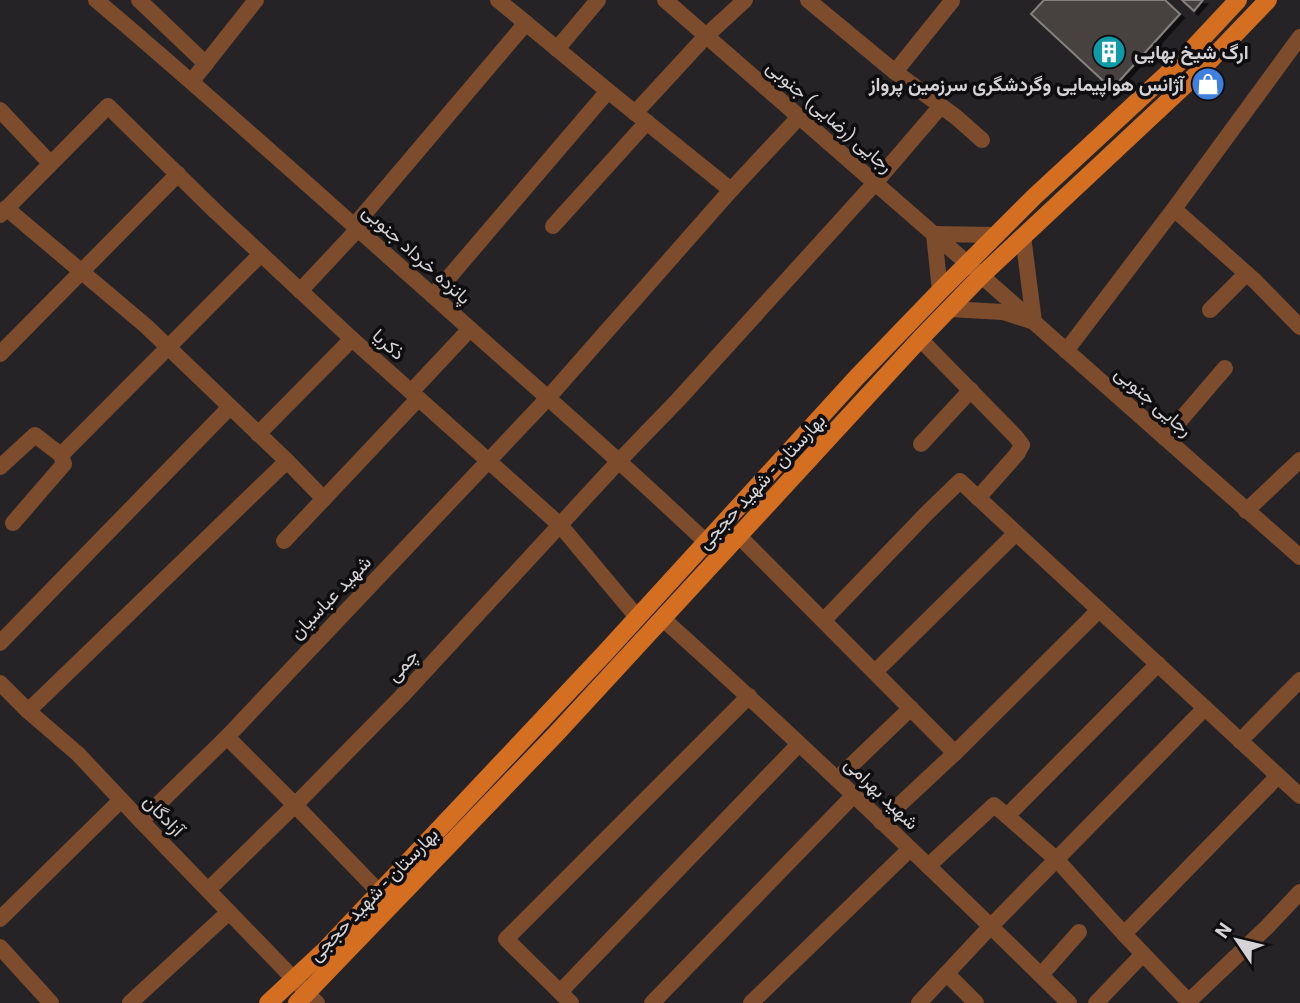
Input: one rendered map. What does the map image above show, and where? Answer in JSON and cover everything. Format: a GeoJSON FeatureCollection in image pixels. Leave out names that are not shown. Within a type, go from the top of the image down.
{"type":"FeatureCollection","features":[{"type":"Feature","properties":{"kind":"main road","name":"بهارستان - شهید حججی"},"geometry":{"type":"LineString","coordinates":[[268,1003],[326,949],[707,542],[857,377],[967,263],[1035,195],[1182,61],[1238,0]]}},
{"type":"Feature","properties":{"kind":"main road","name":"بهارستان - شهید حججی"},"geometry":{"type":"LineString","coordinates":[[307,1000],[923,336],[981,276],[1198,74],[1268,0]]}},
{"type":"Feature","properties":{"kind":"main road"},"geometry":{"type":"LineString","coordinates":[[1035,195],[1036,210],[1051,211]]}},
{"type":"Feature","properties":{"kind":"main road"},"geometry":{"type":"LineString","coordinates":[[912,320],[922,324],[923,336]]}},
{"type":"Feature","properties":{"kind":"main road"},"geometry":{"type":"LineString","coordinates":[[707,542],[721,555]]}},
{"type":"Feature","properties":{"kind":"street","name":"پانزده خرداد جنوبی"},"geometry":{"type":"LineString","coordinates":[[96,0],[192,81],[707,542]]}},
{"type":"Feature","properties":{"kind":"street"},"geometry":{"type":"LineString","coordinates":[[112,13],[124,0]]}},
{"type":"Feature","properties":{"kind":"street"},"geometry":{"type":"LineString","coordinates":[[139,0],[206,64]]}},
{"type":"Feature","properties":{"kind":"street"},"geometry":{"type":"LineString","coordinates":[[192,81],[256,0]]}},
{"type":"Feature","properties":{"kind":"street"},"geometry":{"type":"LineString","coordinates":[[498,0],[731,190]]}},
{"type":"Feature","properties":{"kind":"street"},"geometry":{"type":"LineString","coordinates":[[557,49],[598,0]]}},
{"type":"Feature","properties":{"kind":"street","name":"رجایی (رضایی) جنوبی"},"geometry":{"type":"LineString","coordinates":[[665,0],[981,276]]}},
{"type":"Feature","properties":{"kind":"street"},"geometry":{"type":"LineString","coordinates":[[553,226],[706,36],[745,0]]}},
{"type":"Feature","properties":{"kind":"street"},"geometry":{"type":"LineString","coordinates":[[808,0],[982,139]]}},
{"type":"Feature","properties":{"kind":"street"},"geometry":{"type":"LineString","coordinates":[[895,72],[952,1]]}},
{"type":"Feature","properties":{"kind":"street"},"geometry":{"type":"LineString","coordinates":[[300,290],[526,23]]}},
{"type":"Feature","properties":{"kind":"street"},"geometry":{"type":"LineString","coordinates":[[1066,351],[1298,44]]}},
{"type":"Feature","properties":{"kind":"street"},"geometry":{"type":"LineString","coordinates":[[433,296],[608,91]]}},
{"type":"Feature","properties":{"kind":"street","name":"ذکریا"},"geometry":{"type":"LineString","coordinates":[[50,163],[108,106],[352,339],[560,525],[637,617]]}},
{"type":"Feature","properties":{"kind":"street","name":"چمی"},"geometry":{"type":"LineString","coordinates":[[208,890],[401,697],[678,400],[875,183],[941,106]]}},
{"type":"Feature","properties":{"kind":"street"},"geometry":{"type":"LineString","coordinates":[[0,110],[50,163],[3,211],[82,270],[169,347],[324,499]]}},
{"type":"Feature","properties":{"kind":"street","name":"شهید عباسیان"},"geometry":{"type":"LineString","coordinates":[[141,821],[227,737],[488,462],[799,117]]}},
{"type":"Feature","properties":{"kind":"street"},"geometry":{"type":"LineString","coordinates":[[0,354],[178,174]]}},
{"type":"Feature","properties":{"kind":"street"},"geometry":{"type":"LineString","coordinates":[[1174,209],[1300,327]]}},
{"type":"Feature","properties":{"kind":"street"},"geometry":{"type":"LineString","coordinates":[[940,291],[934,234],[995,235]]}},
{"type":"Feature","properties":{"kind":"street"},"geometry":{"type":"LineString","coordinates":[[949,309],[1003,312],[1034,322],[1023,236]]}},
{"type":"Feature","properties":{"kind":"street"},"geometry":{"type":"LineString","coordinates":[[61,455],[261,254]]}},
{"type":"Feature","properties":{"kind":"street"},"geometry":{"type":"LineString","coordinates":[[1210,310],[1245,274]]}},
{"type":"Feature","properties":{"kind":"street","name":"رجایی جنوبی"},"geometry":{"type":"LineString","coordinates":[[981,276],[1300,557]]}},
{"type":"Feature","properties":{"kind":"street"},"geometry":{"type":"LineString","coordinates":[[284,541],[324,499],[470,329]]}},
{"type":"Feature","properties":{"kind":"street"},"geometry":{"type":"LineString","coordinates":[[923,336],[1022,445],[978,498]]}},
{"type":"Feature","properties":{"kind":"street"},"geometry":{"type":"LineString","coordinates":[[258,434],[352,339]]}},
{"type":"Feature","properties":{"kind":"street"},"geometry":{"type":"LineString","coordinates":[[1165,438],[1225,368]]}},
{"type":"Feature","properties":{"kind":"street"},"geometry":{"type":"LineString","coordinates":[[921,444],[971,390]]}},
{"type":"Feature","properties":{"kind":"street"},"geometry":{"type":"LineString","coordinates":[[0,643],[230,407]]}},
{"type":"Feature","properties":{"kind":"street"},"geometry":{"type":"LineString","coordinates":[[0,467],[35,435],[61,455],[64,464],[13,523]]}},
{"type":"Feature","properties":{"kind":"street"},"geometry":{"type":"LineString","coordinates":[[1246,511],[1300,460]]}},
{"type":"Feature","properties":{"kind":"street"},"geometry":{"type":"LineString","coordinates":[[28,711],[287,461]]}},
{"type":"Feature","properties":{"kind":"street"},"geometry":{"type":"LineString","coordinates":[[824,620],[960,481],[1278,776],[1297,788]]}},
{"type":"Feature","properties":{"kind":"street"},"geometry":{"type":"LineString","coordinates":[[875,672],[1016,533]]}},
{"type":"Feature","properties":{"kind":"street"},"geometry":{"type":"LineString","coordinates":[[740,536],[955,753]]}},
{"type":"Feature","properties":{"kind":"street"},"geometry":{"type":"LineString","coordinates":[[881,822],[955,753],[1099,610]]}},
{"type":"Feature","properties":{"kind":"street","name":"شهید بهرامی"},"geometry":{"type":"LineString","coordinates":[[662,618],[854,795],[1069,1003]]}},
{"type":"Feature","properties":{"kind":"street"},"geometry":{"type":"LineString","coordinates":[[1007,816],[1158,664]]}},
{"type":"Feature","properties":{"kind":"street"},"geometry":{"type":"LineString","coordinates":[[1240,741],[1300,680]]}},
{"type":"Feature","properties":{"kind":"street","name":"آزادگان"},"geometry":{"type":"LineString","coordinates":[[0,683],[78,754],[295,979],[307,1000]]}},
{"type":"Feature","properties":{"kind":"street"},"geometry":{"type":"LineString","coordinates":[[748,696],[506,939],[566,998],[799,744]]}},
{"type":"Feature","properties":{"kind":"street"},"geometry":{"type":"LineString","coordinates":[[837,779],[911,708]]}},
{"type":"Feature","properties":{"kind":"street"},"geometry":{"type":"LineString","coordinates":[[919,1003],[1205,708]]}},
{"type":"Feature","properties":{"kind":"street"},"geometry":{"type":"LineString","coordinates":[[227,737],[379,892]]}},
{"type":"Feature","properties":{"kind":"street"},"geometry":{"type":"LineString","coordinates":[[1124,934],[1278,776]]}},
{"type":"Feature","properties":{"kind":"street"},"geometry":{"type":"LineString","coordinates":[[652,1003],[854,795]]}},
{"type":"Feature","properties":{"kind":"street"},"geometry":{"type":"LineString","coordinates":[[0,919],[121,800]]}},
{"type":"Feature","properties":{"kind":"street"},"geometry":{"type":"LineString","coordinates":[[928,866],[993,805],[1057,860],[1188,1002],[1300,892]]}},
{"type":"Feature","properties":{"kind":"street"},"geometry":{"type":"LineString","coordinates":[[751,1003],[910,849]]}},
{"type":"Feature","properties":{"kind":"street"},"geometry":{"type":"LineString","coordinates":[[130,1003],[229,912]]}},
{"type":"Feature","properties":{"kind":"street"},"geometry":{"type":"LineString","coordinates":[[1041,975],[1079,932]]}},
{"type":"Feature","properties":{"kind":"street"},"geometry":{"type":"LineString","coordinates":[[0,947],[51,1003]]}},
{"type":"Feature","properties":{"kind":"street"},"geometry":{"type":"LineString","coordinates":[[1096,1003],[1143,954]]}},
{"type":"Feature","properties":{"kind":"street"},"geometry":{"type":"LineString","coordinates":[[947,974],[976,1003]]}},
{"type":"Feature","properties":{"kind":"building","name":"ارگ شیخ بهایی"},"geometry":{"type":"Polygon","coordinates":[[[1044,0],[1165,0],[1180,14],[1112,89],[1031,14],[1044,0]]]}},
{"type":"Feature","properties":{"kind":"building"},"geometry":{"type":"Polygon","coordinates":[[[1182,0],[1203,0],[1194,11],[1182,0]]]}},
{"type":"Feature","properties":{"kind":"place","name":"ارگ شیخ بهایی"},"geometry":{"type":"Point","coordinates":[1109,52]}},
{"type":"Feature","properties":{"kind":"place","name":"آژانس هواپیمایی و‌گردشگری سرزمین پرواز"},"geometry":{"type":"Point","coordinates":[1208,84]}}]}
